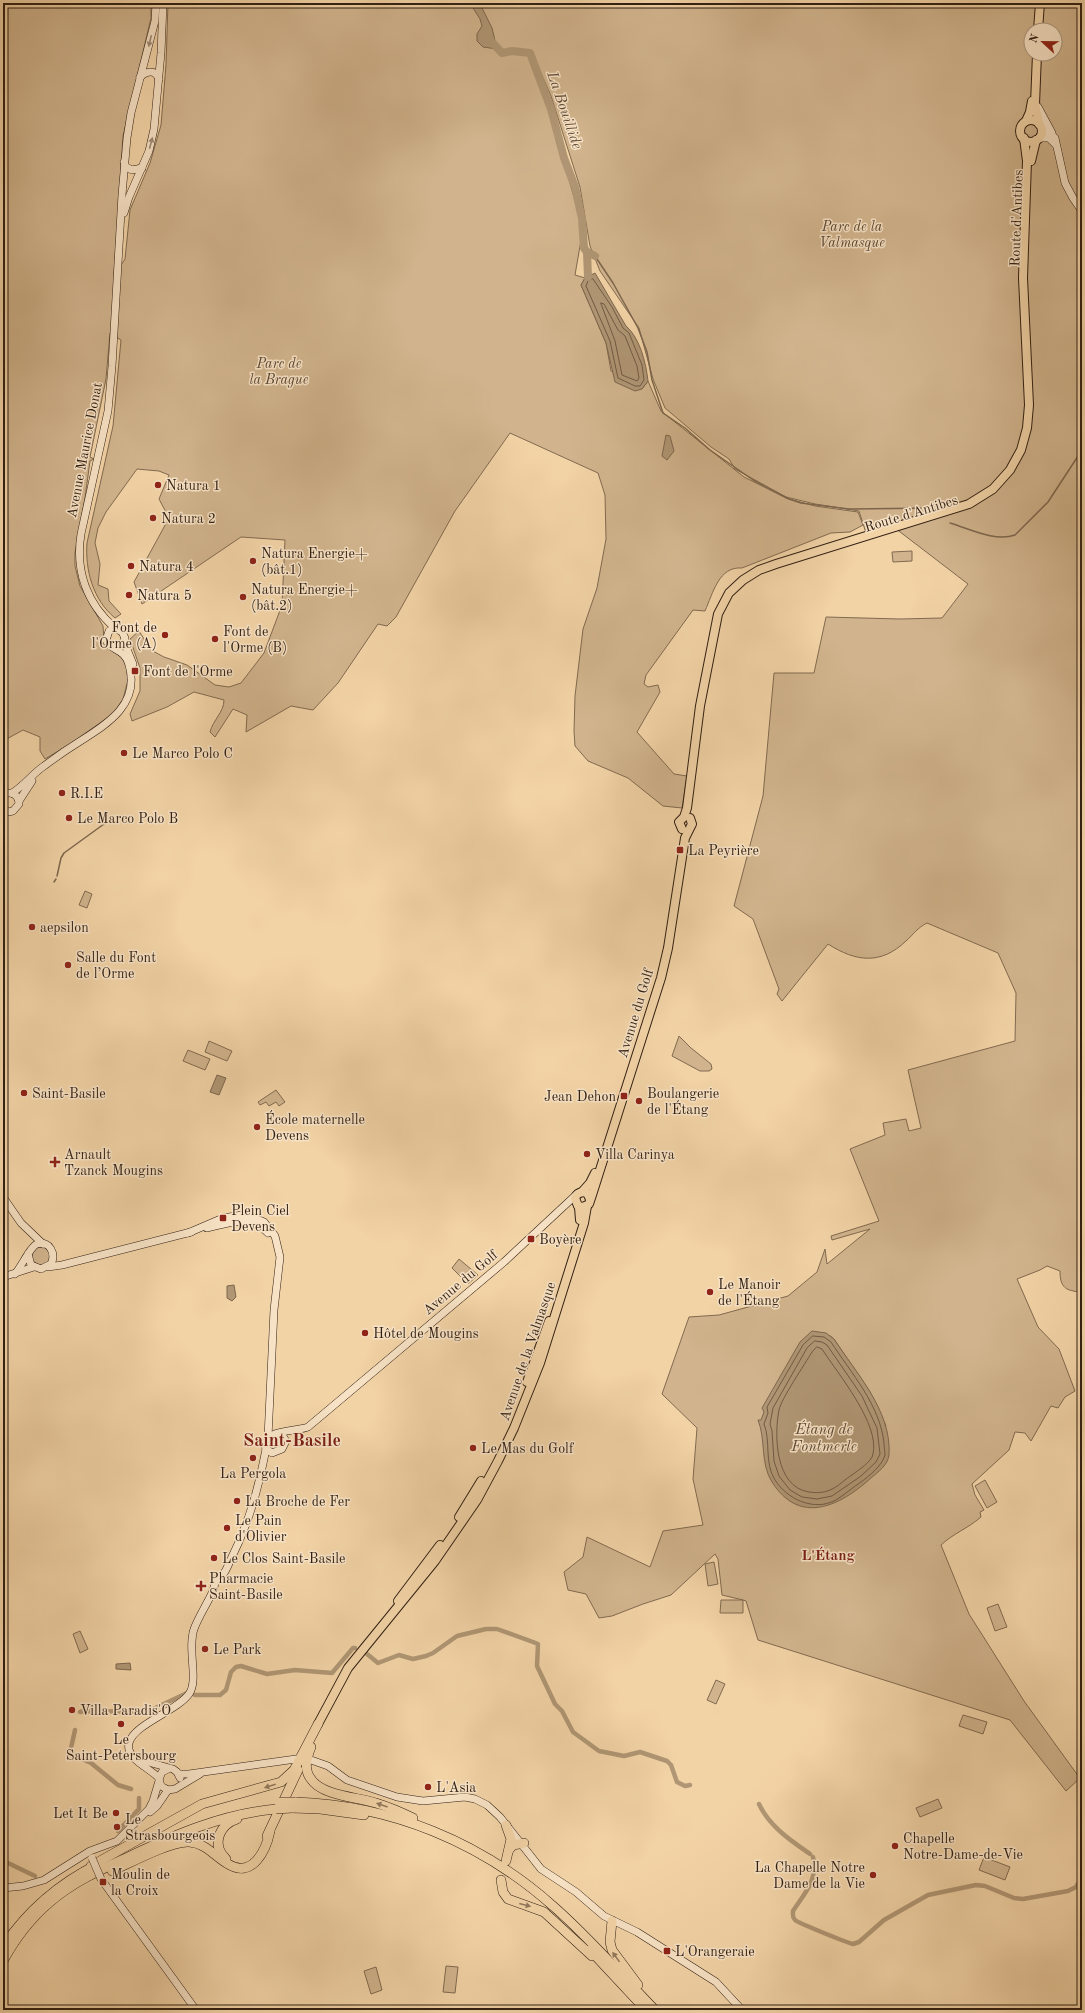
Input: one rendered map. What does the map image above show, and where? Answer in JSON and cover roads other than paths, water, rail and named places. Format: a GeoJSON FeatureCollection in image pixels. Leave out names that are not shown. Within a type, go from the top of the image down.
{"type":"FeatureCollection","features":[{"type":"Feature","properties":{"kind":"highway"},"geometry":{"type":"LineString","coordinates":[[278,1806],[226,1824],[219,1836],[219,1850],[225,1858],[231,1862],[239,1864],[248,1862],[258,1853],[270,1831],[318,1724]]}},
{"type":"Feature","properties":{"kind":"highway"},"geometry":{"type":"LineString","coordinates":[[318,1724],[306,1764],[308,1775],[317,1786],[332,1792],[389,1808],[430,1826],[498,1864],[542,1896],[575,1926],[654,2010]]}},
{"type":"Feature","properties":{"kind":"highway"},"geometry":{"type":"LineString","coordinates":[[3,1947],[18,1926],[36,1906],[58,1888],[109,1855],[202,1804],[281,1782],[294,1770],[318,1724]]}},
{"type":"Feature","properties":{"kind":"highway"},"geometry":{"type":"LineString","coordinates":[[294,1805],[364,1815],[416,1831],[466,1853],[499,1871],[527,1891],[574,1934],[646,2010]]}},
{"type":"Feature","properties":{"kind":"highway"},"geometry":{"type":"LineString","coordinates":[[83,1871],[195,1821],[232,1810],[278,1806],[347,1806],[378,1812],[416,1824],[465,1846]]}},
{"type":"Feature","properties":{"kind":"highway"},"geometry":{"type":"LineString","coordinates":[[3,1961],[16,1939],[39,1912],[61,1893],[86,1877],[165,1839],[220,1819],[278,1806]]}},
{"type":"Feature","properties":{"kind":"highway"},"geometry":{"type":"LineString","coordinates":[[506,1825],[510,1839],[506,1860]]}},
{"type":"Feature","properties":{"kind":"highway"},"geometry":{"type":"LineString","coordinates":[[39,1912],[89,1881],[178,1843],[188,1842],[200,1844],[230,1865],[247,1867],[255,1863],[259,1858],[268,1840],[270,1831]]}},
{"type":"Feature","properties":{"kind":"highway"},"geometry":{"type":"LineString","coordinates":[[509,1850],[512,1846],[522,1843]]}},
{"type":"Feature","properties":{"kind":"highway"},"geometry":{"type":"LineString","coordinates":[[501,1880],[503,1892],[508,1900],[544,1912],[605,1968]]}},
{"type":"Feature","properties":{"kind":"highway"},"geometry":{"type":"LineString","coordinates":[[615,1925],[610,1942],[612,1950],[658,2010]]}},
{"type":"Feature","properties":{"kind":"main road","name":"Avenue Maurice Donat"},"geometry":{"type":"LineString","coordinates":[[104,619],[91,600],[83,583],[79,554],[82,529],[108,411],[121,232],[124,162],[127,138],[134,100],[155,21],[156,3]]}},
{"type":"Feature","properties":{"kind":"main road","name":"Avenue Maurice Donat"},"geometry":{"type":"LineString","coordinates":[[121,232],[127,201],[142,168],[154,129],[159,79],[163,3]]}},
{"type":"Feature","properties":{"kind":"main road"},"geometry":{"type":"LineString","coordinates":[[1034,22],[1035,3]]}},
{"type":"Feature","properties":{"kind":"main road"},"geometry":{"type":"LineString","coordinates":[[1039,22],[1040,3]]}},
{"type":"Feature","properties":{"kind":"main road"},"geometry":{"type":"LineString","coordinates":[[1033,62],[1031,104],[1026,121],[1022,125],[1021,131],[1024,138],[1030,141],[1049,138],[1057,146]]}},
{"type":"Feature","properties":{"kind":"main road"},"geometry":{"type":"LineString","coordinates":[[1037,62],[1035,104],[1042,132],[1038,139]]}},
{"type":"Feature","properties":{"kind":"main road"},"geometry":{"type":"LineString","coordinates":[[140,77],[144,73],[151,72],[157,74],[159,79]]}},
{"type":"Feature","properties":{"kind":"main road"},"geometry":{"type":"LineString","coordinates":[[1036,73],[1038,109],[1055,138],[1065,183],[1073,198],[1082,210]]}},
{"type":"Feature","properties":{"kind":"main road"},"geometry":{"type":"LineString","coordinates":[[1026,121],[1034,121],[1055,138]]}},
{"type":"Feature","properties":{"kind":"main road","name":"Route d'Antibes"},"geometry":{"type":"LineString","coordinates":[[685,829],[692,824],[687,817],[704,693],[718,614],[729,593],[743,580],[759,570],[964,507],[978,500],[993,489],[1013,465],[1025,439],[1029,410],[1024,285],[1027,161],[1024,138]]}},
{"type":"Feature","properties":{"kind":"main road","name":"Route d'Antibes"},"geometry":{"type":"LineString","coordinates":[[704,693],[721,614],[732,594],[746,581],[780,565],[962,512],[996,491],[1006,481],[1020,461],[1029,439],[1032,417],[1026,271],[1031,160],[1038,139]]}},
{"type":"Feature","properties":{"kind":"main road"},"geometry":{"type":"LineString","coordinates":[[124,162],[126,167],[132,170],[142,168]]}},
{"type":"Feature","properties":{"kind":"main road"},"geometry":{"type":"LineString","coordinates":[[3,810],[8,812],[13,811],[18,807],[19,801],[28,784],[40,773],[115,722],[128,705],[133,691],[135,677],[133,663],[124,642],[124,634],[104,619]]}},
{"type":"Feature","properties":{"kind":"main road"},"geometry":{"type":"LineString","coordinates":[[3,795],[12,793],[32,774],[107,724],[122,709],[130,691],[130,670],[127,658],[121,651],[107,643],[107,633],[104,619]]}},
{"type":"Feature","properties":{"kind":"main road"},"geometry":{"type":"LineString","coordinates":[[107,633],[115,628]]}},
{"type":"Feature","properties":{"kind":"main road"},"geometry":{"type":"LineString","coordinates":[[115,648],[124,642]]}},
{"type":"Feature","properties":{"kind":"main road"},"geometry":{"type":"LineString","coordinates":[[12,793],[19,801]]}},
{"type":"Feature","properties":{"kind":"main road","name":"Avenue du Golf"},"geometry":{"type":"LineString","coordinates":[[583,1204],[616,1122],[660,978],[668,948],[685,838],[685,829]]}},
{"type":"Feature","properties":{"kind":"main road","name":"Avenue du Golf"},"geometry":{"type":"LineString","coordinates":[[279,1433],[308,1427],[529,1240],[580,1193],[593,1178],[664,947],[685,829]]}},
{"type":"Feature","properties":{"kind":"main road"},"geometry":{"type":"LineString","coordinates":[[609,1130],[616,1122]]}},
{"type":"Feature","properties":{"kind":"main road"},"geometry":{"type":"LineString","coordinates":[[580,1193],[586,1193],[583,1204],[575,1198],[580,1193]]}},
{"type":"Feature","properties":{"kind":"main road"},"geometry":{"type":"LineString","coordinates":[[3,1197],[29,1232],[50,1248],[53,1256],[62,1261],[72,1262]]}},
{"type":"Feature","properties":{"kind":"main road"},"geometry":{"type":"LineString","coordinates":[[564,1207],[583,1204]]}},
{"type":"Feature","properties":{"kind":"main road","name":"Avenue de la Valmasque"},"geometry":{"type":"LineString","coordinates":[[318,1724],[348,1668],[431,1566],[476,1500],[514,1428],[544,1341],[580,1222],[583,1204]]}},
{"type":"Feature","properties":{"kind":"main road"},"geometry":{"type":"LineString","coordinates":[[28,1254],[29,1262],[34,1267],[41,1269],[48,1266],[62,1266],[72,1262],[244,1220],[254,1222],[267,1232],[274,1244],[277,1261],[277,1277],[268,1438],[259,1486],[258,1504],[253,1520],[233,1564],[220,1582],[195,1627],[191,1640],[194,1683],[189,1695],[132,1736],[128,1747],[134,1757],[159,1780],[163,1788],[168,1790]]}},
{"type":"Feature","properties":{"kind":"main road"},"geometry":{"type":"LineString","coordinates":[[15,1274],[32,1247],[29,1232]]}},
{"type":"Feature","properties":{"kind":"main road"},"geometry":{"type":"LineString","coordinates":[[32,1247],[43,1244]]}},
{"type":"Feature","properties":{"kind":"main road"},"geometry":{"type":"LineString","coordinates":[[48,1266],[53,1256]]}},
{"type":"Feature","properties":{"kind":"main road"},"geometry":{"type":"LineString","coordinates":[[3,1277],[34,1267]]}},
{"type":"Feature","properties":{"kind":"main road"},"geometry":{"type":"LineString","coordinates":[[266,1449],[270,1452],[275,1452],[282,1449],[286,1441],[268,1422]]}},
{"type":"Feature","properties":{"kind":"main road","name":"Avenue du Golf"},"geometry":{"type":"LineString","coordinates":[[286,1441],[294,1431]]}},
{"type":"Feature","properties":{"kind":"main road"},"geometry":{"type":"LineString","coordinates":[[268,1438],[279,1433]]}},
{"type":"Feature","properties":{"kind":"main road"},"geometry":{"type":"LineString","coordinates":[[262,1470],[275,1452]]}},
{"type":"Feature","properties":{"kind":"main road"},"geometry":{"type":"LineString","coordinates":[[134,1757],[175,1770],[179,1774],[180,1780],[177,1787]]}},
{"type":"Feature","properties":{"kind":"main road"},"geometry":{"type":"LineString","coordinates":[[179,1774],[296,1759]]}},
{"type":"Feature","properties":{"kind":"main road"},"geometry":{"type":"LineString","coordinates":[[311,1760],[328,1766],[347,1780],[360,1786],[409,1799],[431,1800],[465,1797],[475,1799],[494,1810],[522,1843]]}},
{"type":"Feature","properties":{"kind":"main road"},"geometry":{"type":"LineString","coordinates":[[144,1816],[152,1806],[162,1772],[168,1769]]}},
{"type":"Feature","properties":{"kind":"main road"},"geometry":{"type":"LineString","coordinates":[[59,1870],[91,1855],[122,1837],[157,1806],[168,1790],[177,1787],[204,1772]]}},
{"type":"Feature","properties":{"kind":"main road"},"geometry":{"type":"LineString","coordinates":[[343,1777],[409,1796],[423,1798],[465,1794],[478,1796],[488,1801],[497,1809],[536,1861],[555,1878],[576,1892],[615,1925],[637,1932],[716,1982],[742,2010]]}},
{"type":"Feature","properties":{"kind":"main road"},"geometry":{"type":"LineString","coordinates":[[3,1888],[34,1884],[44,1880],[86,1848],[122,1837]]}},
{"type":"Feature","properties":{"kind":"main road"},"geometry":{"type":"LineString","coordinates":[[103,1843],[90,1849],[101,1879],[196,2010]]}},
{"type":"Feature","properties":{"kind":"water"},"geometry":{"type":"Polygon","coordinates":[[[470,3],[478,3],[481,6],[492,28],[497,49],[483,47],[477,41],[477,34],[482,26],[480,19],[470,3]]]}},
{"type":"Feature","properties":{"kind":"water"},"geometry":{"type":"Polygon","coordinates":[[[595,273],[626,326],[635,337],[642,351],[648,381],[642,389],[635,391],[615,382],[606,343],[581,285],[585,278],[595,273]]]}},
{"type":"Feature","properties":{"kind":"water"},"geometry":{"type":"Polygon","coordinates":[[[666,435],[670,436],[674,451],[667,460],[662,456],[666,435]]]}},
{"type":"Feature","properties":{"kind":"water"},"geometry":{"type":"Polygon","coordinates":[[[217,1075],[226,1078],[219,1095],[210,1092],[217,1075]]]}},
{"type":"Feature","properties":{"kind":"water"},"geometry":{"type":"Polygon","coordinates":[[[234,1285],[236,1297],[232,1301],[227,1298],[227,1286],[234,1285]]]}},
{"type":"Feature","properties":{"kind":"water","name":"Étang de Fontmerle"},"geometry":{"type":"Polygon","coordinates":[[[812,1331],[826,1333],[834,1339],[871,1393],[885,1423],[889,1455],[887,1462],[880,1471],[859,1488],[846,1497],[820,1507],[807,1507],[795,1504],[783,1496],[772,1482],[768,1475],[764,1459],[762,1435],[758,1420],[761,1420],[764,1412],[762,1408],[800,1342],[812,1331]]]}},
{"type":"Feature","properties":{"kind":"water"},"geometry":{"type":"Polygon","coordinates":[[[130,1663],[131,1670],[116,1669],[116,1664],[130,1663]]]}},
{"type":"Feature","properties":{"kind":"waterway","name":"La Bouillide"},"geometry":{"type":"LineString","coordinates":[[490,40],[502,53],[512,51],[530,53],[551,109],[564,158],[575,187],[582,219],[584,248],[587,252],[595,256]]}},
{"type":"Feature","properties":{"kind":"waterway"},"geometry":{"type":"LineString","coordinates":[[587,252],[588,277]]}},
{"type":"Feature","properties":{"kind":"waterway"},"geometry":{"type":"LineString","coordinates":[[595,256],[613,283],[638,328],[647,352],[652,380],[663,413],[685,428],[710,450],[753,480],[789,499],[801,503],[849,509],[937,508]]}},
{"type":"Feature","properties":{"kind":"waterway"},"geometry":{"type":"LineString","coordinates":[[950,523],[991,536],[1007,537],[1015,535],[1048,502],[1082,450]]}},
{"type":"Feature","properties":{"kind":"waterway"},"geometry":{"type":"LineString","coordinates":[[57,876],[61,858],[64,853],[104,824]]}},
{"type":"Feature","properties":{"kind":"waterway"},"geometry":{"type":"LineString","coordinates":[[367,1654],[378,1663],[399,1655],[413,1659],[433,1653],[457,1636],[486,1629],[497,1629],[538,1644],[537,1666],[555,1704],[562,1711],[573,1732],[599,1751],[624,1756],[640,1752],[667,1761],[671,1765],[677,1782],[685,1786],[690,1785]]}},
{"type":"Feature","properties":{"kind":"waterway"},"geometry":{"type":"LineString","coordinates":[[195,1695],[220,1695],[226,1690],[231,1672],[236,1667],[241,1666],[267,1674],[295,1670],[332,1673],[353,1648],[355,1648]]}},
{"type":"Feature","properties":{"kind":"waterway"},"geometry":{"type":"LineString","coordinates":[[80,1712],[147,1712],[187,1693]]}},
{"type":"Feature","properties":{"kind":"waterway"},"geometry":{"type":"LineString","coordinates":[[75,1730],[71,1748],[73,1755],[91,1763],[118,1785],[131,1789]]}},
{"type":"Feature","properties":{"kind":"waterway"},"geometry":{"type":"LineString","coordinates":[[118,1831],[139,1809],[139,1798]]}},
{"type":"Feature","properties":{"kind":"waterway"},"geometry":{"type":"LineString","coordinates":[[759,1804],[763,1812],[774,1826],[810,1854]]}},
{"type":"Feature","properties":{"kind":"waterway"},"geometry":{"type":"LineString","coordinates":[[813,1857],[814,1872],[812,1879],[806,1892],[793,1911],[793,1918],[805,1925],[853,1944],[859,1942],[884,1920],[928,1895],[976,1885],[985,1886],[1014,1898],[1023,1899],[1068,1891],[1076,1887],[1082,1877]]}},
{"type":"Feature","properties":{"kind":"waterway"},"geometry":{"type":"LineString","coordinates":[[3,1863],[8,1863],[35,1876]]}},
{"type":"Feature","properties":{"kind":"place","name":"Natura 1"},"geometry":{"type":"Point","coordinates":[158,485]}},
{"type":"Feature","properties":{"kind":"place","name":"Natura 2"},"geometry":{"type":"Point","coordinates":[153,518]}},
{"type":"Feature","properties":{"kind":"place","name":"Natura Energie+ (bât.1)"},"geometry":{"type":"Point","coordinates":[253,561]}},
{"type":"Feature","properties":{"kind":"place","name":"Natura 4"},"geometry":{"type":"Point","coordinates":[131,566]}},
{"type":"Feature","properties":{"kind":"place","name":"Natura 5"},"geometry":{"type":"Point","coordinates":[129,595]}},
{"type":"Feature","properties":{"kind":"place","name":"Natura Energie+ (bât.2)"},"geometry":{"type":"Point","coordinates":[243,597]}},
{"type":"Feature","properties":{"kind":"place","name":"Font de l'Orme (A)"},"geometry":{"type":"Point","coordinates":[165,635]}},
{"type":"Feature","properties":{"kind":"place","name":"Font de l'Orme (B)"},"geometry":{"type":"Point","coordinates":[215,639]}},
{"type":"Feature","properties":{"kind":"place","name":"Font de l'Orme"},"geometry":{"type":"Point","coordinates":[135,671]}},
{"type":"Feature","properties":{"kind":"place","name":"Le Marco Polo C"},"geometry":{"type":"Point","coordinates":[124,753]}},
{"type":"Feature","properties":{"kind":"place","name":"R.I.E"},"geometry":{"type":"Point","coordinates":[62,793]}},
{"type":"Feature","properties":{"kind":"place","name":"Le Marco Polo B"},"geometry":{"type":"Point","coordinates":[69,818]}},
{"type":"Feature","properties":{"kind":"place","name":"La Peyrière"},"geometry":{"type":"Point","coordinates":[680,850]}},
{"type":"Feature","properties":{"kind":"place","name":"aepsilon"},"geometry":{"type":"Point","coordinates":[32,927]}},
{"type":"Feature","properties":{"kind":"place","name":"Salle du Font de l’Orme"},"geometry":{"type":"Point","coordinates":[68,965]}},
{"type":"Feature","properties":{"kind":"place","name":"Saint-Basile"},"geometry":{"type":"Point","coordinates":[24,1093]}},
{"type":"Feature","properties":{"kind":"place","name":"Jean Dehon"},"geometry":{"type":"Point","coordinates":[624,1096]}},
{"type":"Feature","properties":{"kind":"place","name":"Boulangerie de l'Étang"},"geometry":{"type":"Point","coordinates":[639,1101]}},
{"type":"Feature","properties":{"kind":"place","name":"École maternelle Devens"},"geometry":{"type":"Point","coordinates":[257,1127]}},
{"type":"Feature","properties":{"kind":"place","name":"Villa Carinya"},"geometry":{"type":"Point","coordinates":[587,1154]}},
{"type":"Feature","properties":{"kind":"place","name":"Arnault Tzanck Mougins"},"geometry":{"type":"Point","coordinates":[55,1162]}},
{"type":"Feature","properties":{"kind":"place","name":"Plein Ciel Devens"},"geometry":{"type":"Point","coordinates":[223,1218]}},
{"type":"Feature","properties":{"kind":"place","name":"Boyère"},"geometry":{"type":"Point","coordinates":[531,1239]}},
{"type":"Feature","properties":{"kind":"place","name":"Le Manoir de l'Étang"},"geometry":{"type":"Point","coordinates":[710,1292]}},
{"type":"Feature","properties":{"kind":"place","name":"Hôtel de Mougins"},"geometry":{"type":"Point","coordinates":[365,1333]}},
{"type":"Feature","properties":{"kind":"place","name":"Le Mas du Golf"},"geometry":{"type":"Point","coordinates":[473,1448]}},
{"type":"Feature","properties":{"kind":"place","name":"La Pergola"},"geometry":{"type":"Point","coordinates":[253,1458]}},
{"type":"Feature","properties":{"kind":"place","name":"La Broche de Fer"},"geometry":{"type":"Point","coordinates":[237,1501]}},
{"type":"Feature","properties":{"kind":"place","name":"Le Pain d'Olivier"},"geometry":{"type":"Point","coordinates":[227,1528]}},
{"type":"Feature","properties":{"kind":"place","name":"Le Clos Saint-Basile"},"geometry":{"type":"Point","coordinates":[214,1558]}},
{"type":"Feature","properties":{"kind":"place","name":"Pharmacie Saint-Basile"},"geometry":{"type":"Point","coordinates":[201,1586]}},
{"type":"Feature","properties":{"kind":"place","name":"Le Park"},"geometry":{"type":"Point","coordinates":[205,1649]}},
{"type":"Feature","properties":{"kind":"place","name":"Villa Paradis'O"},"geometry":{"type":"Point","coordinates":[72,1710]}},
{"type":"Feature","properties":{"kind":"place","name":"Le Saint-Petersbourg"},"geometry":{"type":"Point","coordinates":[121,1724]}},
{"type":"Feature","properties":{"kind":"place","name":"L'Asia"},"geometry":{"type":"Point","coordinates":[428,1787]}},
{"type":"Feature","properties":{"kind":"place","name":"Let It Be"},"geometry":{"type":"Point","coordinates":[116,1813]}},
{"type":"Feature","properties":{"kind":"place","name":"Le Strasbourgeois"},"geometry":{"type":"Point","coordinates":[117,1827]}},
{"type":"Feature","properties":{"kind":"place","name":"Chapelle Notre-Dame-de-Vie"},"geometry":{"type":"Point","coordinates":[895,1846]}},
{"type":"Feature","properties":{"kind":"place","name":"La Chapelle Notre Dame de la Vie"},"geometry":{"type":"Point","coordinates":[873,1875]}},
{"type":"Feature","properties":{"kind":"place","name":"Moulin de la Croix"},"geometry":{"type":"Point","coordinates":[103,1882]}},
{"type":"Feature","properties":{"kind":"place","name":"L'Orangeraie"},"geometry":{"type":"Point","coordinates":[667,1951]}},
{"type":"Feature","properties":{"kind":"district","name":"Saint-Basile"},"geometry":{"type":"Point","coordinates":[292,1440]}},
{"type":"Feature","properties":{"kind":"district","name":"L'Étang"},"geometry":{"type":"Point","coordinates":[828,1555]}},
{"type":"Feature","properties":{"kind":"park label","name":"Parc de la Valmasque"},"geometry":{"type":"Point","coordinates":[852,234]}},
{"type":"Feature","properties":{"kind":"park label","name":"Parc de la Brague"},"geometry":{"type":"Point","coordinates":[279,372]}}]}
